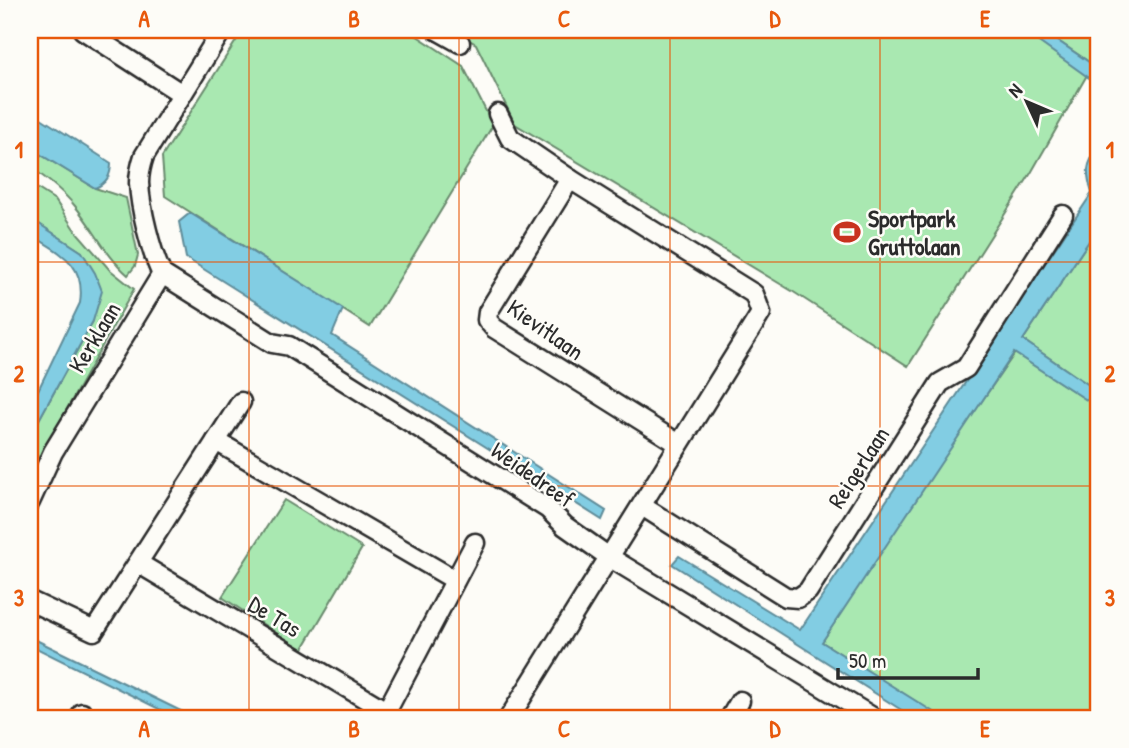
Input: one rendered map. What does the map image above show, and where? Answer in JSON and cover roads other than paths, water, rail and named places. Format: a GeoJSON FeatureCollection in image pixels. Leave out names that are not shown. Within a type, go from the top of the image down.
{"type":"FeatureCollection","features":[{"type":"Feature","properties":{"kind":"street"},"geometry":{"type":"LineString","coordinates":[[83,30],[182,94]]}},
{"type":"Feature","properties":{"kind":"street"},"geometry":{"type":"LineString","coordinates":[[162,274],[154,258],[139,185],[140,170],[144,156],[222,30]]}},
{"type":"Feature","properties":{"kind":"street"},"geometry":{"type":"LineString","coordinates":[[437,30],[460,43]]}},
{"type":"Feature","properties":{"kind":"street"},"geometry":{"type":"LineString","coordinates":[[498,114],[510,138],[570,179],[754,294],[761,313],[509,718]]}},
{"type":"Feature","properties":{"kind":"street","name":"Kievitlaan"},"geometry":{"type":"LineString","coordinates":[[570,179],[488,312],[487,320],[494,328],[679,444]]}},
{"type":"Feature","properties":{"kind":"street","name":"Reigerlaan"},"geometry":{"type":"LineString","coordinates":[[642,506],[786,597],[799,598],[808,591],[940,383],[966,368],[1063,215]]}},
{"type":"Feature","properties":{"kind":"street","name":"Kerklaan"},"geometry":{"type":"LineString","coordinates":[[30,500],[53,452],[162,274]]}},
{"type":"Feature","properties":{"kind":"street","name":"Weidedreef"},"geometry":{"type":"LineString","coordinates":[[162,274],[272,343],[289,346],[548,509],[565,526],[609,557],[874,718]]}},
{"type":"Feature","properties":{"kind":"street"},"geometry":{"type":"LineString","coordinates":[[30,601],[94,631],[241,402]]}},
{"type":"Feature","properties":{"kind":"street"},"geometry":{"type":"LineString","coordinates":[[216,441],[455,580]]}},
{"type":"Feature","properties":{"kind":"street","name":"De Tas"},"geometry":{"type":"LineString","coordinates":[[138,563],[384,715],[475,543]]}},
{"type":"Feature","properties":{"kind":"street"},"geometry":{"type":"LineString","coordinates":[[730,718],[740,701]]}},
{"type":"Feature","properties":{"kind":"water"},"geometry":{"type":"Polygon","coordinates":[[[1022,30],[1042,30],[1099,69],[1099,85],[1022,30]]]}},
{"type":"Feature","properties":{"kind":"water"},"geometry":{"type":"Polygon","coordinates":[[[30,111],[111,163],[105,181],[95,188],[30,148],[30,111]]]}},
{"type":"Feature","properties":{"kind":"water"},"geometry":{"type":"Polygon","coordinates":[[[1099,148],[1099,226],[1023,340],[1099,392],[1099,408],[1014,353],[822,642],[943,718],[914,718],[672,564],[679,556],[800,630],[1092,193],[1088,169],[1099,148]]]}},
{"type":"Feature","properties":{"kind":"water"},"geometry":{"type":"Polygon","coordinates":[[[190,213],[343,309],[332,335],[606,511],[602,520],[186,258],[179,222],[190,213]]]}},
{"type":"Feature","properties":{"kind":"water"},"geometry":{"type":"Polygon","coordinates":[[[30,218],[82,252],[102,291],[93,321],[30,436],[30,407],[80,303],[81,289],[79,278],[68,260],[30,234],[30,218]]]}},
{"type":"Feature","properties":{"kind":"water"},"geometry":{"type":"Polygon","coordinates":[[[30,637],[195,718],[177,718],[30,645],[30,637]]]}},
{"type":"Feature","properties":{"kind":"place","name":"Sportpark Gruttolaan"},"geometry":{"type":"Point","coordinates":[847,232]}}]}
